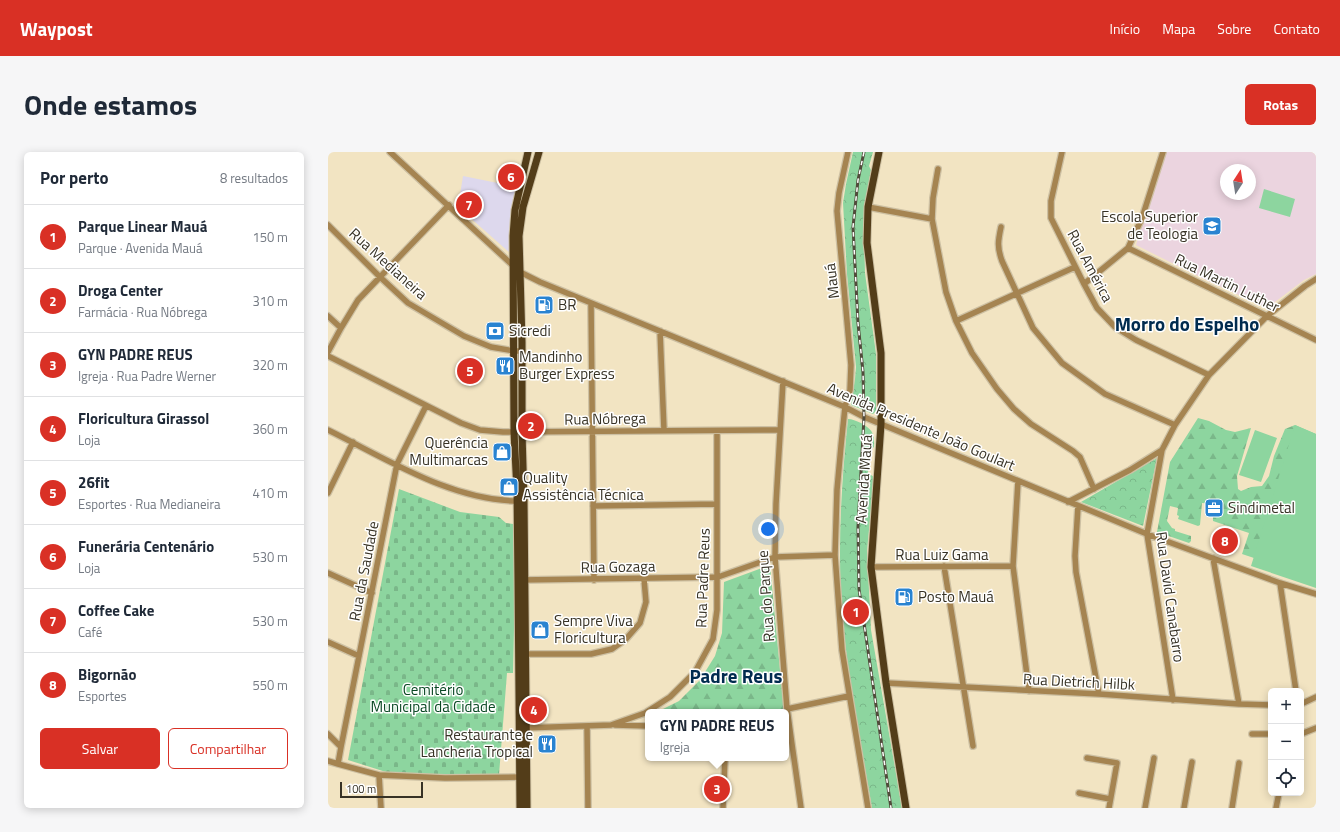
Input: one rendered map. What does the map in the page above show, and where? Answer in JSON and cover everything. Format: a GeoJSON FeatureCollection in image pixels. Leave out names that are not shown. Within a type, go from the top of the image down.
{"type":"FeatureCollection","features":[{"type":"Feature","properties":{"kind":"main road"},"geometry":{"type":"LineString","coordinates":[[518,432],[522,400],[522,325],[520,272],[515,210],[528,152]]}},
{"type":"Feature","properties":{"kind":"main road"},"geometry":{"type":"LineString","coordinates":[[520,808],[523,777],[521,527],[518,432],[514,401],[513,265],[516,236],[539,152]]}},
{"type":"Feature","properties":{"kind":"main road","name":"Avenida Mauá"},"geometry":{"type":"LineString","coordinates":[[879,152],[868,207],[867,243],[880,353],[881,424],[871,567],[886,683],[906,808]]}},
{"type":"Feature","properties":{"kind":"main road"},"geometry":{"type":"LineString","coordinates":[[524,169],[533,170]]}},
{"type":"Feature","properties":{"kind":"main road"},"geometry":{"type":"LineString","coordinates":[[520,189],[528,191]]}},
{"type":"Feature","properties":{"kind":"main road"},"geometry":{"type":"LineString","coordinates":[[513,294],[521,293]]}},
{"type":"Feature","properties":{"kind":"main road"},"geometry":{"type":"LineString","coordinates":[[513,326],[522,325]]}},
{"type":"Feature","properties":{"kind":"main road"},"geometry":{"type":"LineString","coordinates":[[514,372],[522,372]]}},
{"type":"Feature","properties":{"kind":"main road"},"geometry":{"type":"LineString","coordinates":[[514,401],[522,400]]}},
{"type":"Feature","properties":{"kind":"main road"},"geometry":{"type":"LineString","coordinates":[[523,777],[527,808]]}},
{"type":"Feature","properties":{"kind":"street","name":"Avenida Presidente João Goulart"},"geometry":{"type":"LineString","coordinates":[[390,152],[520,272],[540,282],[783,381],[845,407],[864,417],[1147,534],[1280,583],[1316,594]]}},
{"type":"Feature","properties":{"kind":"street","name":"Mauá"},"geometry":{"type":"LineString","coordinates":[[845,407],[850,390],[851,365],[837,211],[839,193],[848,152]]}},
{"type":"Feature","properties":{"kind":"street","name":"Rua América"},"geometry":{"type":"LineString","coordinates":[[1062,152],[1051,202],[1051,218],[1097,308],[1115,327],[1136,340],[1209,375]]}},
{"type":"Feature","properties":{"kind":"street"},"geometry":{"type":"LineString","coordinates":[[1084,284],[1128,248],[1142,218],[1163,152]]}},
{"type":"Feature","properties":{"kind":"street"},"geometry":{"type":"LineString","coordinates":[[938,169],[933,198],[932,219],[946,292],[956,321],[972,352],[996,389],[1014,409],[1031,424],[1074,451],[1080,458],[1094,488]]}},
{"type":"Feature","properties":{"kind":"street"},"geometry":{"type":"LineString","coordinates":[[328,352],[358,300],[449,205]]}},
{"type":"Feature","properties":{"kind":"street"},"geometry":{"type":"LineString","coordinates":[[868,207],[932,219]]}},
{"type":"Feature","properties":{"kind":"street","name":"Rua Medianeira"},"geometry":{"type":"LineString","coordinates":[[328,225],[408,303],[464,336],[490,348],[522,351]]}},
{"type":"Feature","properties":{"kind":"street"},"geometry":{"type":"LineString","coordinates":[[1001,227],[997,242],[998,250],[1033,328],[1062,363],[1105,394],[1175,425]]}},
{"type":"Feature","properties":{"kind":"street","name":"Rua Martin Luther"},"geometry":{"type":"LineString","coordinates":[[1128,248],[1316,340]]}},
{"type":"Feature","properties":{"kind":"street"},"geometry":{"type":"LineString","coordinates":[[956,321],[1075,267]]}},
{"type":"Feature","properties":{"kind":"street"},"geometry":{"type":"LineString","coordinates":[[1068,502],[1130,470],[1162,450],[1175,425],[1209,375],[1267,316],[1304,286],[1316,279]]}},
{"type":"Feature","properties":{"kind":"street"},"geometry":{"type":"LineString","coordinates":[[591,302],[594,580]]}},
{"type":"Feature","properties":{"kind":"street"},"geometry":{"type":"LineString","coordinates":[[328,316],[341,328]]}},
{"type":"Feature","properties":{"kind":"street"},"geometry":{"type":"LineString","coordinates":[[660,331],[664,430]]}},
{"type":"Feature","properties":{"kind":"street","name":"Rua Nóbrega"},"geometry":{"type":"LineString","coordinates":[[328,356],[426,406],[461,423],[480,430],[518,432],[779,430]]}},
{"type":"Feature","properties":{"kind":"street","name":"Rua do Parque"},"geometry":{"type":"LineString","coordinates":[[783,381],[779,430],[775,557],[787,709]]}},
{"type":"Feature","properties":{"kind":"street","name":"Rua da Saudade"},"geometry":{"type":"LineString","coordinates":[[338,764],[397,464],[426,406]]}},
{"type":"Feature","properties":{"kind":"street","name":"Avenida Mauá"},"geometry":{"type":"LineString","coordinates":[[845,407],[837,490],[835,555],[842,650],[868,808]]}},
{"type":"Feature","properties":{"kind":"street"},"geometry":{"type":"LineString","coordinates":[[328,430],[439,484],[471,495],[520,501]]}},
{"type":"Feature","properties":{"kind":"street","name":"Rua Padre Reus"},"geometry":{"type":"LineString","coordinates":[[651,709],[670,697],[695,672],[713,639],[717,610],[718,577],[718,431]]}},
{"type":"Feature","properties":{"kind":"street"},"geometry":{"type":"LineString","coordinates":[[328,494],[354,442]]}},
{"type":"Feature","properties":{"kind":"street","name":"Rua David Canabarro"},"geometry":{"type":"LineString","coordinates":[[1162,450],[1147,534],[1174,700]]}},
{"type":"Feature","properties":{"kind":"street"},"geometry":{"type":"LineString","coordinates":[[1018,481],[1013,566],[1029,691]]}},
{"type":"Feature","properties":{"kind":"street"},"geometry":{"type":"LineString","coordinates":[[593,506],[717,504]]}},
{"type":"Feature","properties":{"kind":"street"},"geometry":{"type":"LineString","coordinates":[[1078,506],[1075,556],[1076,572],[1099,694]]}},
{"type":"Feature","properties":{"kind":"street","name":"Rua Gozaga"},"geometry":{"type":"LineString","coordinates":[[521,580],[718,577],[775,557],[835,555]]}},
{"type":"Feature","properties":{"kind":"street"},"geometry":{"type":"LineString","coordinates":[[1213,558],[1239,704]]}},
{"type":"Feature","properties":{"kind":"street"},"geometry":{"type":"LineString","coordinates":[[944,566],[963,688],[974,746]]}},
{"type":"Feature","properties":{"kind":"street","name":"Rua Luiz Gama"},"geometry":{"type":"LineString","coordinates":[[871,567],[1013,566]]}},
{"type":"Feature","properties":{"kind":"street"},"geometry":{"type":"LineString","coordinates":[[328,573],[372,593]]}},
{"type":"Feature","properties":{"kind":"street"},"geometry":{"type":"LineString","coordinates":[[522,654],[591,654],[612,649],[626,639],[640,622],[646,602],[644,579]]}},
{"type":"Feature","properties":{"kind":"street"},"geometry":{"type":"LineString","coordinates":[[1280,583],[1296,688]]}},
{"type":"Feature","properties":{"kind":"street"},"geometry":{"type":"LineString","coordinates":[[328,642],[359,656]]}},
{"type":"Feature","properties":{"kind":"street","name":"Rua Dietrich Hilbk"},"geometry":{"type":"LineString","coordinates":[[886,683],[1099,694],[1268,705]]}},
{"type":"Feature","properties":{"kind":"street"},"geometry":{"type":"LineString","coordinates":[[787,709],[849,696]]}},
{"type":"Feature","properties":{"kind":"street"},"geometry":{"type":"LineString","coordinates":[[1304,703],[1316,697]]}},
{"type":"Feature","properties":{"kind":"street","name":"Rua Padre Reus"},"geometry":{"type":"LineString","coordinates":[[522,728],[610,725],[645,713]]}},
{"type":"Feature","properties":{"kind":"street","name":"Rua do Parque"},"geometry":{"type":"LineString","coordinates":[[789,723],[801,808]]}},
{"type":"Feature","properties":{"kind":"street"},"geometry":{"type":"LineString","coordinates":[[610,725],[645,726]]}},
{"type":"Feature","properties":{"kind":"street"},"geometry":{"type":"LineString","coordinates":[[587,726],[588,808]]}},
{"type":"Feature","properties":{"kind":"street"},"geometry":{"type":"LineString","coordinates":[[1304,733],[1316,728]]}},
{"type":"Feature","properties":{"kind":"street"},"geometry":{"type":"LineString","coordinates":[[328,734],[341,747]]}},
{"type":"Feature","properties":{"kind":"street"},"geometry":{"type":"LineString","coordinates":[[1252,734],[1268,734]]}},
{"type":"Feature","properties":{"kind":"street"},"geometry":{"type":"LineString","coordinates":[[1087,758],[1117,763],[1109,808]]}},
{"type":"Feature","properties":{"kind":"street"},"geometry":{"type":"LineString","coordinates":[[1145,808],[1154,758]]}},
{"type":"Feature","properties":{"kind":"street"},"geometry":{"type":"LineString","coordinates":[[328,761],[379,775],[445,778],[523,777]]}},
{"type":"Feature","properties":{"kind":"street"},"geometry":{"type":"LineString","coordinates":[[723,808],[725,761]]}},
{"type":"Feature","properties":{"kind":"street"},"geometry":{"type":"LineString","coordinates":[[1184,808],[1192,762]]}},
{"type":"Feature","properties":{"kind":"street"},"geometry":{"type":"LineString","coordinates":[[1232,808],[1239,763]]}},
{"type":"Feature","properties":{"kind":"street"},"geometry":{"type":"LineString","coordinates":[[379,775],[381,808]]}},
{"type":"Feature","properties":{"kind":"street"},"geometry":{"type":"LineString","coordinates":[[1078,793],[1110,799]]}},
{"type":"Feature","properties":{"kind":"street"},"geometry":{"type":"LineString","coordinates":[[1276,808],[1278,796]]}},
{"type":"Feature","properties":{"kind":"shaded area","name":"Escola Superior de Teologia"},"geometry":{"type":"Polygon","coordinates":[[[1165,152],[1316,152],[1316,274],[1304,280],[1267,308],[1206,280],[1136,245],[1165,152]]]}},
{"type":"Feature","properties":{"kind":"shaded area"},"geometry":{"type":"Polygon","coordinates":[[[463,176],[518,187],[510,220],[510,253],[458,207],[463,176]]]}},
{"type":"Feature","properties":{"kind":"green space"},"geometry":{"type":"Polygon","coordinates":[[[853,152],[873,152],[869,166],[871,170],[865,206],[864,234],[865,273],[876,354],[876,411],[873,414],[851,405],[856,367],[847,274],[843,203],[853,152]]]}},
{"type":"Feature","properties":{"kind":"green space"},"geometry":{"type":"Polygon","coordinates":[[[1264,189],[1295,199],[1290,217],[1259,208],[1264,189]]]}},
{"type":"Feature","properties":{"kind":"green space"},"geometry":{"type":"Polygon","coordinates":[[[1198,418],[1209,421],[1226,430],[1235,432],[1251,428],[1237,476],[1238,489],[1241,491],[1251,487],[1262,486],[1269,476],[1274,456],[1285,429],[1295,425],[1316,434],[1266,562],[1242,554],[1249,533],[1213,521],[1213,504],[1202,503],[1200,525],[1198,526],[1178,519],[1178,508],[1170,506],[1167,521],[1172,528],[1175,529],[1175,531],[1191,536],[1191,541],[1189,543],[1157,532],[1170,462],[1198,418]]]}},
{"type":"Feature","properties":{"kind":"green space"},"geometry":{"type":"Polygon","coordinates":[[[848,419],[868,427],[872,432],[874,439],[874,447],[869,451],[868,473],[874,477],[867,551],[871,630],[902,808],[872,808],[849,675],[841,595],[840,551],[842,485],[848,419]]]}},
{"type":"Feature","properties":{"kind":"green space"},"geometry":{"type":"Polygon","coordinates":[[[1295,425],[1316,434],[1316,588],[1251,566],[1295,425]]]}},
{"type":"Feature","properties":{"kind":"green space"},"geometry":{"type":"Polygon","coordinates":[[[1255,430],[1277,438],[1261,482],[1239,475],[1255,430]]]}},
{"type":"Feature","properties":{"kind":"green space"},"geometry":{"type":"Polygon","coordinates":[[[1157,458],[1143,526],[1081,502],[1157,458]]]}},
{"type":"Feature","properties":{"kind":"green space","name":"Cemitério Municipal da Cidade"},"geometry":{"type":"Polygon","coordinates":[[[399,489],[460,512],[499,517],[506,523],[513,524],[515,584],[513,673],[507,673],[499,775],[447,775],[386,772],[348,760],[399,489]]]}},
{"type":"Feature","properties":{"kind":"green space"},"geometry":{"type":"Polygon","coordinates":[[[770,565],[784,709],[663,709],[679,701],[700,680],[715,656],[722,633],[724,582],[770,565]]]}},
{"type":"Feature","properties":{"kind":"railway"},"geometry":{"type":"LineString","coordinates":[[864,152],[858,180],[853,227],[858,323],[863,372],[864,417],[858,527],[859,589],[891,808]]}},
{"type":"Feature","properties":{"kind":"place","name":"Funerária Centenário"},"geometry":{"type":"Point","coordinates":[511,177]}},
{"type":"Feature","properties":{"kind":"place","name":"Coffee Cake"},"geometry":{"type":"Point","coordinates":[469,205]}},
{"type":"Feature","properties":{"kind":"place","name":"Escola Superior de Teologia"},"geometry":{"type":"Point","coordinates":[1212,226]}},
{"type":"Feature","properties":{"kind":"place","name":"BR"},"geometry":{"type":"Point","coordinates":[544,305]}},
{"type":"Feature","properties":{"kind":"place","name":"Sicredi"},"geometry":{"type":"Point","coordinates":[495,331]}},
{"type":"Feature","properties":{"kind":"place","name":"Mandinho Burger Express"},"geometry":{"type":"Point","coordinates":[505,366]}},
{"type":"Feature","properties":{"kind":"place","name":"26fit"},"geometry":{"type":"Point","coordinates":[470,371]}},
{"type":"Feature","properties":{"kind":"place","name":"Droga Center"},"geometry":{"type":"Point","coordinates":[531,426]}},
{"type":"Feature","properties":{"kind":"place","name":"Querência Multimarcas"},"geometry":{"type":"Point","coordinates":[502,452]}},
{"type":"Feature","properties":{"kind":"place","name":"Quality Assistência Técnica"},"geometry":{"type":"Point","coordinates":[509,487]}},
{"type":"Feature","properties":{"kind":"place","name":"Sindimetal"},"geometry":{"type":"Point","coordinates":[1214,508]}},
{"type":"Feature","properties":{"kind":"place","name":"Bigornão"},"geometry":{"type":"Point","coordinates":[1225,541]}},
{"type":"Feature","properties":{"kind":"place","name":"Posto Mauá"},"geometry":{"type":"Point","coordinates":[904,597]}},
{"type":"Feature","properties":{"kind":"place","name":"Parque Linear Mauá"},"geometry":{"type":"Point","coordinates":[856,612]}},
{"type":"Feature","properties":{"kind":"place","name":"Sempre Viva Floricultura"},"geometry":{"type":"Point","coordinates":[540,630]}},
{"type":"Feature","properties":{"kind":"place","name":"Floricultura Girassol"},"geometry":{"type":"Point","coordinates":[534,710]}},
{"type":"Feature","properties":{"kind":"place","name":"Restaurante e Lancheria Tropical"},"geometry":{"type":"Point","coordinates":[547,744]}},
{"type":"Feature","properties":{"kind":"place","name":"GYN PADRE REUS"},"geometry":{"type":"Point","coordinates":[717,789]}},
{"type":"Feature","properties":{"kind":"district","name":"Morro do Espelho"},"geometry":{"type":"Point","coordinates":[1187,324]}},
{"type":"Feature","properties":{"kind":"district","name":"Padre Reus"},"geometry":{"type":"Point","coordinates":[736,676]}}]}
